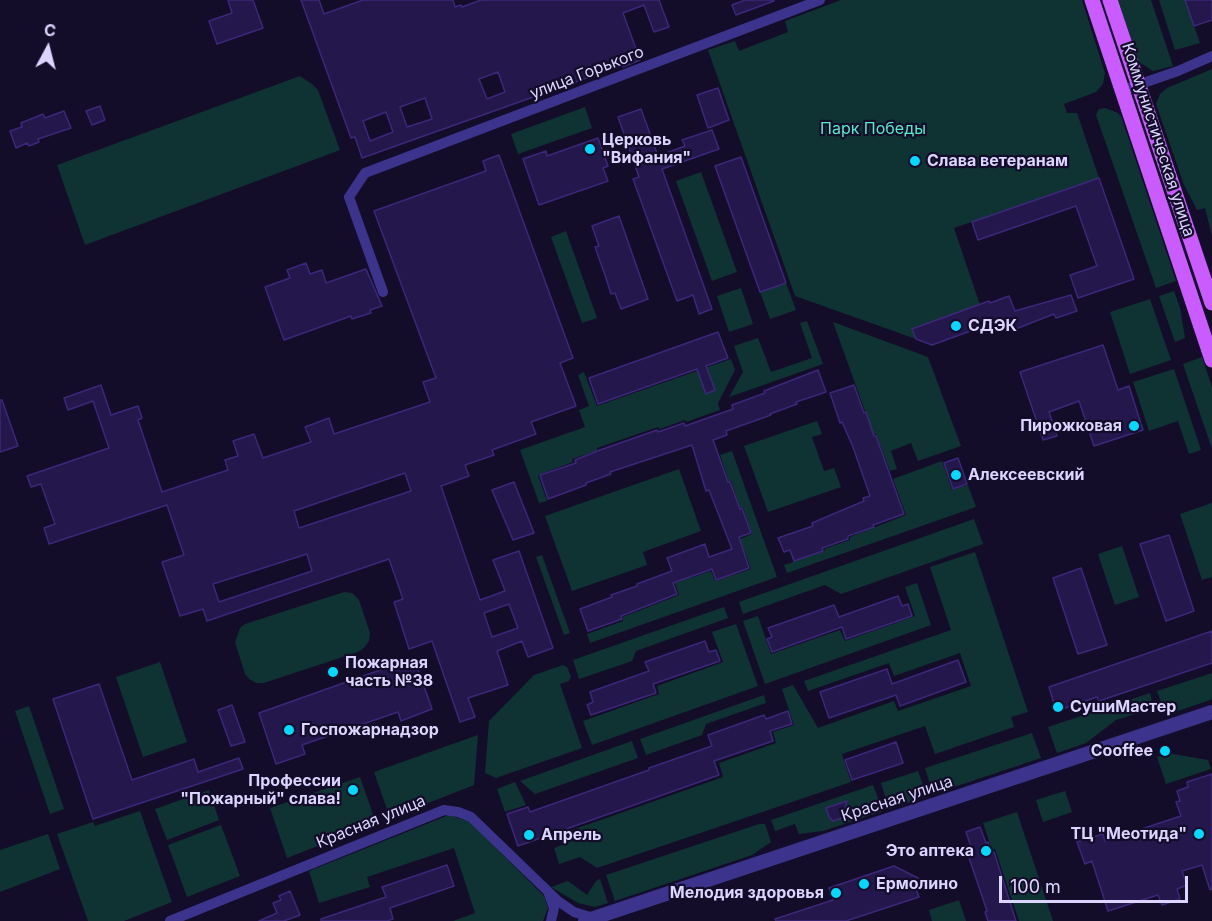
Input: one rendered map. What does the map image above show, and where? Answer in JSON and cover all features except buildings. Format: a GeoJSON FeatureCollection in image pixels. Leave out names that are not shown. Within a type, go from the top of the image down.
{"type":"FeatureCollection","features":[{"type":"Feature","properties":{"kind":"main road","name":"Коммунистическая улица"},"geometry":{"type":"LineString","coordinates":[[1092,0],[1212,360]]}},
{"type":"Feature","properties":{"kind":"main road","name":"Коммунистическая улица"},"geometry":{"type":"LineString","coordinates":[[1110,0],[1212,303]]}},
{"type":"Feature","properties":{"kind":"street","name":"улица Горького"},"geometry":{"type":"LineString","coordinates":[[383,292],[349,197],[365,173],[820,0]]}},
{"type":"Feature","properties":{"kind":"street"},"geometry":{"type":"LineString","coordinates":[[1122,90],[1178,71],[1212,56]]}},
{"type":"Feature","properties":{"kind":"street","name":"Красная улица"},"geometry":{"type":"LineString","coordinates":[[170,921],[444,810],[471,817],[549,894],[589,920],[1212,712]]}},
{"type":"Feature","properties":{"kind":"street"},"geometry":{"type":"LineString","coordinates":[[549,894],[554,908],[551,921]]}},
{"type":"Feature","properties":{"kind":"green space","name":"Парк Победы"},"geometry":{"type":"Polygon","coordinates":[[[841,0],[1082,0],[1105,73],[1103,84],[1096,92],[1064,104],[1067,113],[1077,113],[1099,178],[954,228],[980,305],[912,329],[916,339],[795,296],[708,50],[735,41],[739,51],[788,32],[785,21],[841,0]]]}},
{"type":"Feature","properties":{"kind":"green space"},"geometry":{"type":"Polygon","coordinates":[[[1118,0],[1151,0],[1173,66],[1153,71],[1139,62],[1118,0]]]}},
{"type":"Feature","properties":{"kind":"green space"},"geometry":{"type":"Polygon","coordinates":[[[1159,0],[1185,0],[1200,43],[1175,50],[1159,0]]]}},
{"type":"Feature","properties":{"kind":"green space"},"geometry":{"type":"Polygon","coordinates":[[[1212,69],[1212,236],[1205,208],[1197,210],[1184,185],[1156,104],[1160,94],[1167,88],[1212,69]]]}},
{"type":"Feature","properties":{"kind":"green space"},"geometry":{"type":"Polygon","coordinates":[[[300,76],[318,90],[340,150],[85,245],[57,165],[300,76]]]}},
{"type":"Feature","properties":{"kind":"green space"},"geometry":{"type":"Polygon","coordinates":[[[585,107],[592,128],[518,154],[511,134],[585,107]]]}},
{"type":"Feature","properties":{"kind":"green space"},"geometry":{"type":"Polygon","coordinates":[[[1105,108],[1121,116],[1176,281],[1156,288],[1096,115],[1099,109],[1105,108]]]}},
{"type":"Feature","properties":{"kind":"green space"},"geometry":{"type":"Polygon","coordinates":[[[701,172],[737,272],[712,281],[676,181],[701,172]]]}},
{"type":"Feature","properties":{"kind":"green space"},"geometry":{"type":"Polygon","coordinates":[[[566,231],[597,318],[582,323],[551,237],[566,231]]]}},
{"type":"Feature","properties":{"kind":"green space"},"geometry":{"type":"Polygon","coordinates":[[[786,283],[796,310],[770,319],[760,292],[786,283]]]}},
{"type":"Feature","properties":{"kind":"green space"},"geometry":{"type":"Polygon","coordinates":[[[741,288],[753,324],[729,332],[717,296],[741,288]]]}},
{"type":"Feature","properties":{"kind":"green space"},"geometry":{"type":"Polygon","coordinates":[[[1174,291],[1180,308],[1185,338],[1175,342],[1159,296],[1174,291]]]}},
{"type":"Feature","properties":{"kind":"green space"},"geometry":{"type":"Polygon","coordinates":[[[1150,299],[1171,360],[1130,374],[1110,312],[1150,299]]]}},
{"type":"Feature","properties":{"kind":"green space"},"geometry":{"type":"Polygon","coordinates":[[[807,321],[823,364],[729,397],[743,372],[734,346],[758,338],[771,372],[812,358],[800,323],[807,321]]]}},
{"type":"Feature","properties":{"kind":"green space"},"geometry":{"type":"Polygon","coordinates":[[[833,322],[928,357],[961,446],[918,461],[911,443],[891,451],[897,469],[890,471],[865,411],[833,322]]]}},
{"type":"Feature","properties":{"kind":"green space"},"geometry":{"type":"Polygon","coordinates":[[[1202,357],[1212,387],[1212,449],[1183,364],[1202,357]]]}},
{"type":"Feature","properties":{"kind":"green space"},"geometry":{"type":"Polygon","coordinates":[[[731,359],[735,370],[718,403],[720,410],[686,422],[685,420],[660,429],[658,427],[597,448],[597,451],[572,459],[573,462],[538,475],[547,501],[539,503],[520,450],[585,427],[579,410],[589,406],[578,375],[584,372],[597,406],[731,359]]]}},
{"type":"Feature","properties":{"kind":"green space"},"geometry":{"type":"Polygon","coordinates":[[[1174,369],[1201,450],[1189,454],[1178,421],[1149,431],[1133,382],[1174,369]]]}},
{"type":"Feature","properties":{"kind":"green space"},"geometry":{"type":"Polygon","coordinates":[[[817,421],[822,434],[812,437],[824,471],[834,468],[841,487],[768,512],[744,446],[817,421]]]}},
{"type":"Feature","properties":{"kind":"green space"},"geometry":{"type":"Polygon","coordinates":[[[732,451],[777,577],[590,643],[587,634],[623,621],[623,617],[679,595],[675,583],[711,571],[715,581],[751,569],[740,539],[752,534],[720,455],[732,451]]]}},
{"type":"Feature","properties":{"kind":"green space"},"geometry":{"type":"Polygon","coordinates":[[[942,461],[952,490],[968,485],[976,507],[787,573],[784,565],[825,551],[824,549],[850,540],[850,537],[906,515],[893,479],[942,461]]]}},
{"type":"Feature","properties":{"kind":"green space"},"geometry":{"type":"Polygon","coordinates":[[[679,469],[701,531],[643,552],[647,565],[572,591],[545,516],[679,469]]]}},
{"type":"Feature","properties":{"kind":"green space"},"geometry":{"type":"Polygon","coordinates":[[[1212,503],[1212,577],[1202,580],[1180,514],[1212,503]]]}},
{"type":"Feature","properties":{"kind":"green space"},"geometry":{"type":"Polygon","coordinates":[[[974,519],[983,544],[841,594],[825,585],[743,614],[739,602],[974,519]]]}},
{"type":"Feature","properties":{"kind":"green space"},"geometry":{"type":"Polygon","coordinates":[[[1122,546],[1139,597],[1115,605],[1098,554],[1122,546]]]}},
{"type":"Feature","properties":{"kind":"green space"},"geometry":{"type":"Polygon","coordinates":[[[975,552],[1028,712],[1011,717],[1014,727],[935,754],[925,726],[842,754],[851,782],[597,868],[580,857],[559,864],[554,848],[562,845],[558,835],[723,777],[719,763],[776,743],[773,732],[794,725],[782,689],[793,685],[818,728],[894,701],[898,711],[971,686],[960,653],[894,676],[889,663],[808,691],[804,681],[951,630],[930,567],[975,552]]]}},
{"type":"Feature","properties":{"kind":"green space"},"geometry":{"type":"Polygon","coordinates":[[[542,555],[570,633],[564,635],[536,557],[542,555]]]}},
{"type":"Feature","properties":{"kind":"green space"},"geometry":{"type":"Polygon","coordinates":[[[917,583],[931,625],[765,684],[743,621],[758,616],[771,654],[840,630],[845,641],[915,616],[905,587],[917,583]]]}},
{"type":"Feature","properties":{"kind":"green space"},"geometry":{"type":"Polygon","coordinates":[[[344,592],[352,593],[359,600],[370,633],[369,641],[364,648],[264,683],[256,683],[249,679],[245,674],[235,642],[240,628],[245,624],[344,592]]]}},
{"type":"Feature","properties":{"kind":"green space"},"geometry":{"type":"Polygon","coordinates":[[[724,607],[728,618],[636,651],[632,661],[579,679],[573,660],[724,607]]]}},
{"type":"Feature","properties":{"kind":"green space"},"geometry":{"type":"Polygon","coordinates":[[[736,624],[758,686],[592,745],[583,721],[659,694],[657,686],[723,662],[712,632],[736,624]]]}},
{"type":"Feature","properties":{"kind":"green space"},"geometry":{"type":"Polygon","coordinates":[[[160,662],[187,742],[143,757],[116,677],[160,662]]]}},
{"type":"Feature","properties":{"kind":"green space"},"geometry":{"type":"Polygon","coordinates":[[[563,665],[567,667],[571,677],[569,681],[560,684],[582,748],[496,778],[485,773],[489,721],[534,675],[563,665]]]}},
{"type":"Feature","properties":{"kind":"green space"},"geometry":{"type":"Polygon","coordinates":[[[1212,673],[1212,698],[1210,700],[1166,715],[1157,691],[1212,673]]]}},
{"type":"Feature","properties":{"kind":"green space"},"geometry":{"type":"Polygon","coordinates":[[[1150,693],[1154,708],[1116,720],[1086,743],[1057,753],[1048,727],[1150,693]]]}},
{"type":"Feature","properties":{"kind":"green space"},"geometry":{"type":"Polygon","coordinates":[[[764,695],[766,703],[706,724],[702,735],[646,755],[640,739],[764,695]]]}},
{"type":"Feature","properties":{"kind":"green space"},"geometry":{"type":"Polygon","coordinates":[[[29,706],[64,809],[50,814],[15,711],[29,706]]]}},
{"type":"Feature","properties":{"kind":"green space"},"geometry":{"type":"Polygon","coordinates":[[[1032,733],[1041,758],[933,794],[925,768],[1032,733]]]}},
{"type":"Feature","properties":{"kind":"green space"},"geometry":{"type":"Polygon","coordinates":[[[478,735],[474,785],[390,818],[374,772],[478,735]]]}},
{"type":"Feature","properties":{"kind":"green space"},"geometry":{"type":"Polygon","coordinates":[[[632,741],[638,758],[535,794],[520,781],[632,741]]]}},
{"type":"Feature","properties":{"kind":"green space"},"geometry":{"type":"Polygon","coordinates":[[[1167,753],[1208,760],[1211,769],[1166,784],[1157,757],[1167,753]]]}},
{"type":"Feature","properties":{"kind":"green space"},"geometry":{"type":"Polygon","coordinates":[[[918,771],[927,796],[889,809],[881,783],[918,771]]]}},
{"type":"Feature","properties":{"kind":"green space"},"geometry":{"type":"Polygon","coordinates":[[[360,777],[376,823],[287,858],[270,808],[360,777]]]}},
{"type":"Feature","properties":{"kind":"green space"},"geometry":{"type":"Polygon","coordinates":[[[515,782],[526,805],[505,812],[497,789],[515,782]]]}},
{"type":"Feature","properties":{"kind":"green space"},"geometry":{"type":"Polygon","coordinates":[[[873,785],[883,811],[823,831],[799,834],[795,824],[775,831],[771,820],[873,785]]]}},
{"type":"Feature","properties":{"kind":"green space"},"geometry":{"type":"Polygon","coordinates":[[[209,790],[219,820],[167,840],[155,809],[209,790]]]}},
{"type":"Feature","properties":{"kind":"green space"},"geometry":{"type":"Polygon","coordinates":[[[1065,791],[1072,812],[1043,822],[1036,800],[1065,791]]]}},
{"type":"Feature","properties":{"kind":"green space"},"geometry":{"type":"Polygon","coordinates":[[[140,811],[172,902],[124,921],[88,921],[57,834],[93,822],[95,826],[140,811]]]}},
{"type":"Feature","properties":{"kind":"green space"},"geometry":{"type":"Polygon","coordinates":[[[1017,812],[1053,921],[1019,921],[995,849],[992,850],[983,823],[1017,812]]]}},
{"type":"Feature","properties":{"kind":"green space"},"geometry":{"type":"Polygon","coordinates":[[[449,815],[470,822],[544,896],[548,908],[543,921],[453,921],[475,913],[454,848],[367,877],[370,887],[319,903],[309,871],[449,815]]]}},
{"type":"Feature","properties":{"kind":"green space"},"geometry":{"type":"Polygon","coordinates":[[[759,824],[765,824],[771,842],[752,855],[615,901],[606,875],[759,824]]]}},
{"type":"Feature","properties":{"kind":"green space"},"geometry":{"type":"Polygon","coordinates":[[[221,825],[240,876],[187,897],[168,845],[221,825]]]}},
{"type":"Feature","properties":{"kind":"green space"},"geometry":{"type":"Polygon","coordinates":[[[48,834],[60,869],[0,892],[0,850],[48,834]]]}},
{"type":"Feature","properties":{"kind":"green space"},"geometry":{"type":"Polygon","coordinates":[[[600,879],[608,903],[595,907],[578,903],[551,887],[568,881],[587,895],[596,881],[600,879]]]}},
{"type":"Feature","properties":{"kind":"green space"},"geometry":{"type":"Polygon","coordinates":[[[959,900],[966,921],[932,921],[929,910],[959,900]]]}},
{"type":"Feature","properties":{"kind":"place","name":"Церковь \"Вифания\""},"geometry":{"type":"Point","coordinates":[590,149]}},
{"type":"Feature","properties":{"kind":"place","name":"Слава ветеранам"},"geometry":{"type":"Point","coordinates":[915,161]}},
{"type":"Feature","properties":{"kind":"place","name":"СДЭК"},"geometry":{"type":"Point","coordinates":[956,326]}},
{"type":"Feature","properties":{"kind":"place","name":"Пирожковая"},"geometry":{"type":"Point","coordinates":[1134,426]}},
{"type":"Feature","properties":{"kind":"place","name":"Алексеевский"},"geometry":{"type":"Point","coordinates":[956,475]}},
{"type":"Feature","properties":{"kind":"place","name":"Пожарная часть №38"},"geometry":{"type":"Point","coordinates":[333,672]}},
{"type":"Feature","properties":{"kind":"place","name":"СушиМастер"},"geometry":{"type":"Point","coordinates":[1058,707]}},
{"type":"Feature","properties":{"kind":"place","name":"Госпожарнадзор"},"geometry":{"type":"Point","coordinates":[289,730]}},
{"type":"Feature","properties":{"kind":"place","name":"Cooffee"},"geometry":{"type":"Point","coordinates":[1165,751]}},
{"type":"Feature","properties":{"kind":"place","name":"Профессии \"Пожарный\" слава!"},"geometry":{"type":"Point","coordinates":[353,790]}},
{"type":"Feature","properties":{"kind":"place","name":"ТЦ \"Меотида\""},"geometry":{"type":"Point","coordinates":[1199,834]}},
{"type":"Feature","properties":{"kind":"place","name":"Апрель"},"geometry":{"type":"Point","coordinates":[529,835]}},
{"type":"Feature","properties":{"kind":"place","name":"Это аптека"},"geometry":{"type":"Point","coordinates":[986,851]}},
{"type":"Feature","properties":{"kind":"place","name":"Ермолино"},"geometry":{"type":"Point","coordinates":[864,884]}},
{"type":"Feature","properties":{"kind":"place","name":"Мелодия здоровья"},"geometry":{"type":"Point","coordinates":[836,893]}}]}
